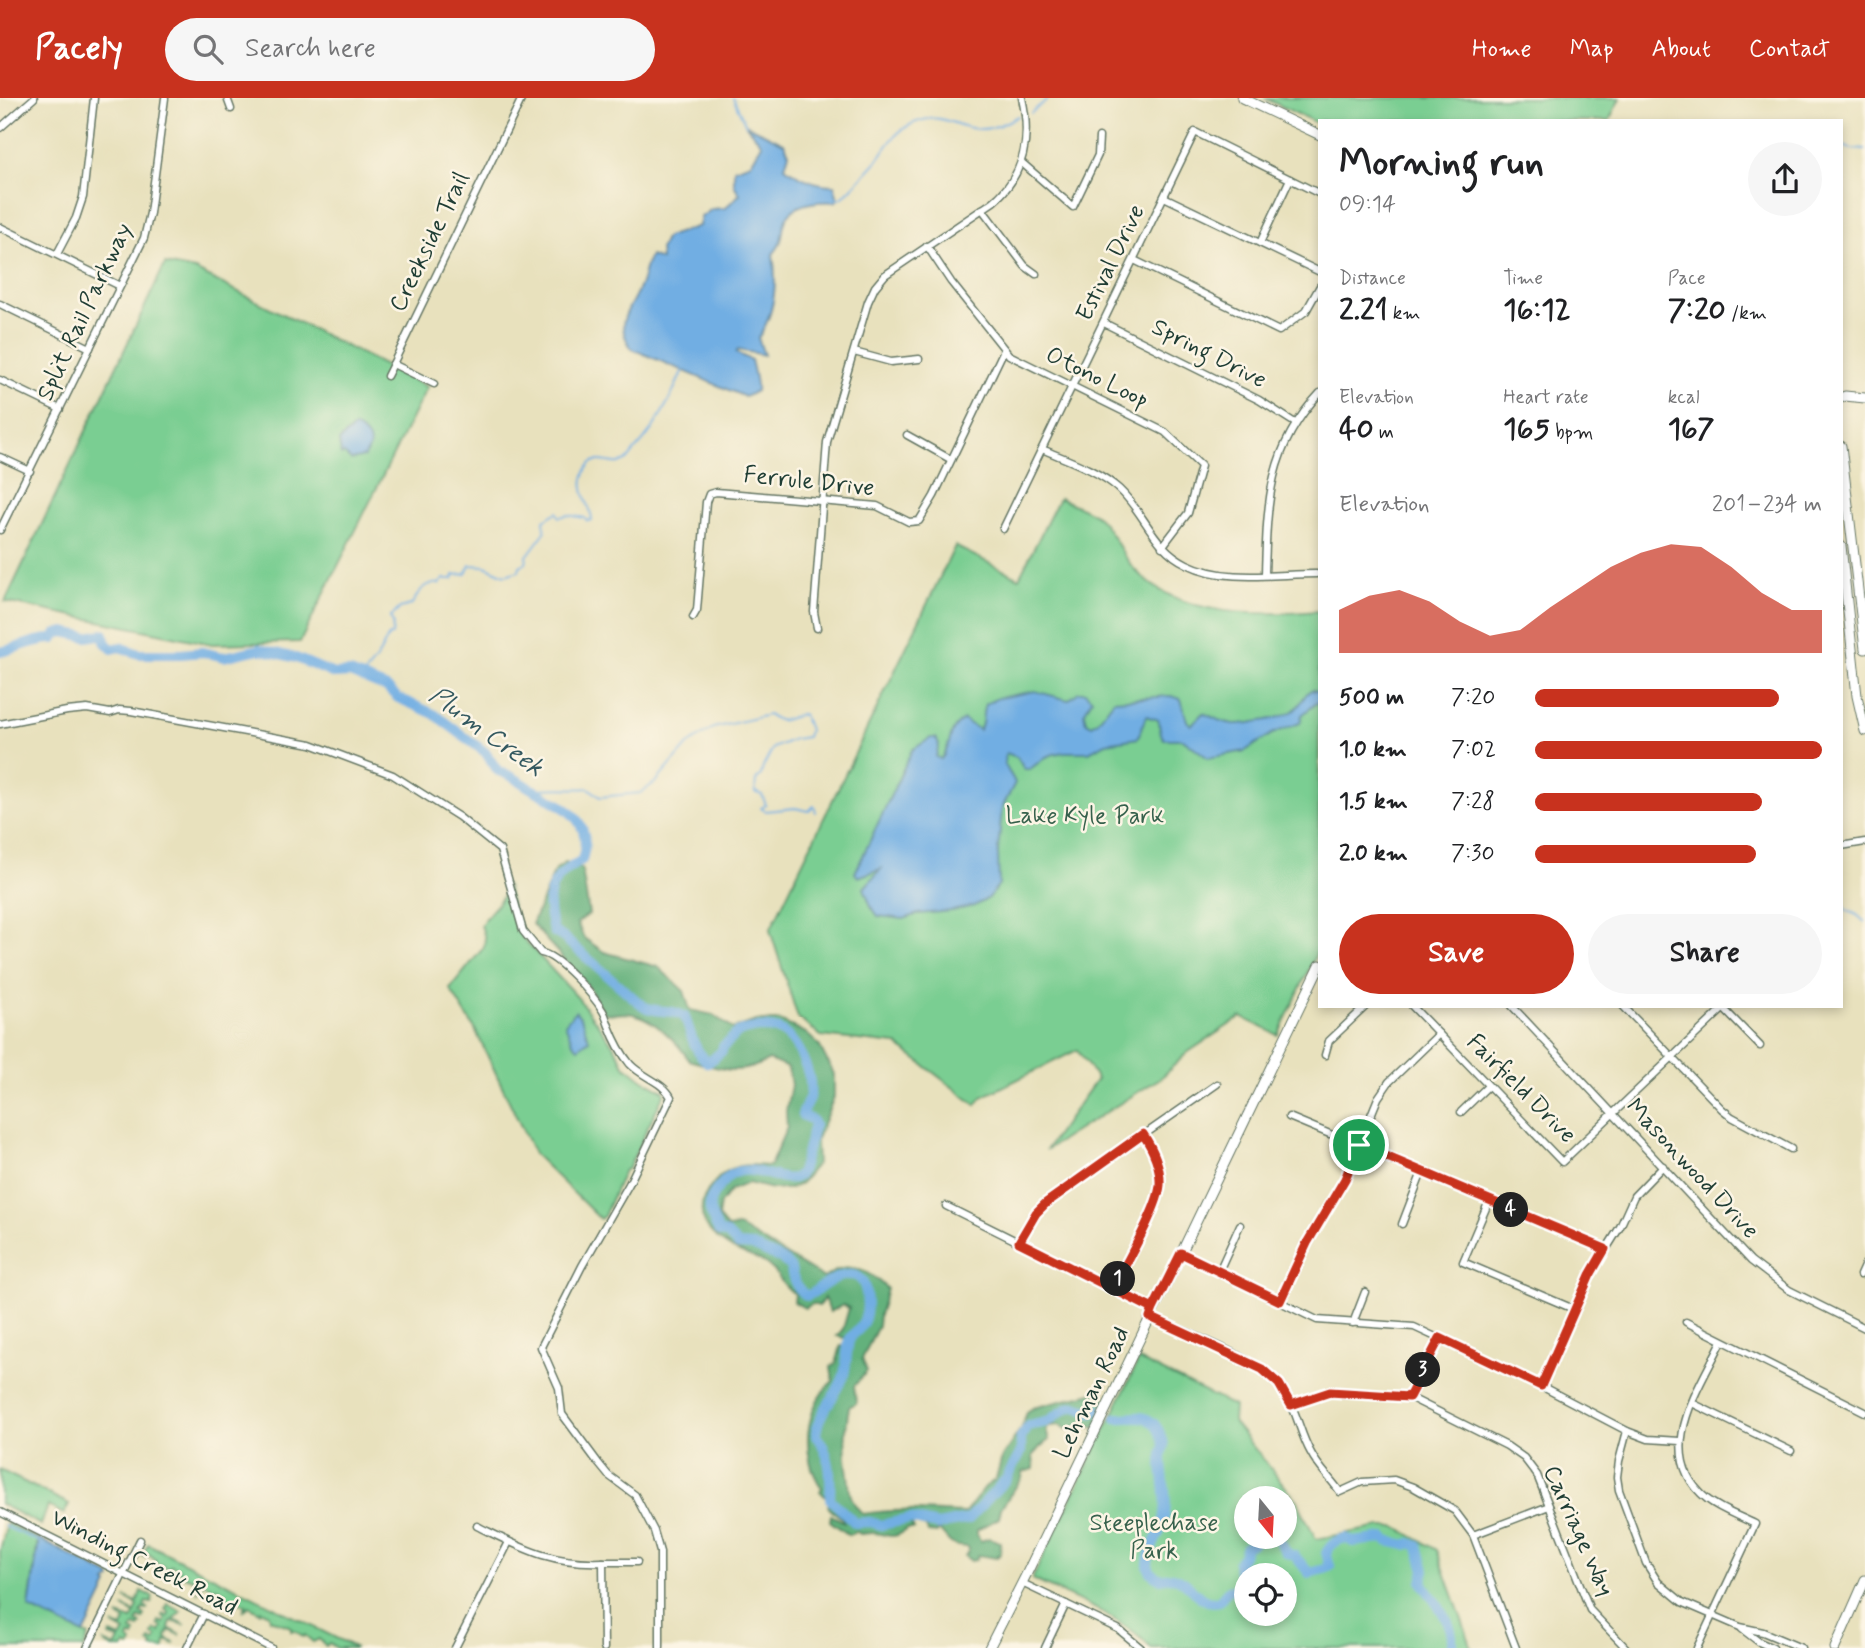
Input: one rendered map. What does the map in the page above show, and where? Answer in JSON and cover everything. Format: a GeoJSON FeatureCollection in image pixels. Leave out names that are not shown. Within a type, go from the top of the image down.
{"type":"FeatureCollection","features":[{"type":"Feature","properties":{"kind":"street"},"geometry":{"type":"LineString","coordinates":[[0,128],[34,98]]}},
{"type":"Feature","properties":{"kind":"street"},"geometry":{"type":"LineString","coordinates":[[57,254],[76,218],[83,197],[94,98]]}},
{"type":"Feature","properties":{"kind":"street","name":"Split Rail Parkway"},"geometry":{"type":"LineString","coordinates":[[0,530],[139,250],[147,227],[165,98]]}},
{"type":"Feature","properties":{"kind":"street"},"geometry":{"type":"LineString","coordinates":[[227,98],[231,109]]}},
{"type":"Feature","properties":{"kind":"street","name":"Creekside Trail"},"geometry":{"type":"LineString","coordinates":[[387,376],[522,98]]}},
{"type":"Feature","properties":{"kind":"street"},"geometry":{"type":"LineString","coordinates":[[817,628],[814,612],[827,442],[866,309],[875,287],[885,275],[982,209],[1007,187],[1021,162],[1027,129],[1022,98]]}},
{"type":"Feature","properties":{"kind":"street"},"geometry":{"type":"LineString","coordinates":[[1242,98],[1318,134]]}},
{"type":"Feature","properties":{"kind":"street","name":"Estival Drive"},"geometry":{"type":"LineString","coordinates":[[1003,529],[1195,132],[1290,179]]}},
{"type":"Feature","properties":{"kind":"street"},"geometry":{"type":"LineString","coordinates":[[1021,162],[1073,207],[1098,155],[1100,137]]}},
{"type":"Feature","properties":{"kind":"street"},"geometry":{"type":"LineString","coordinates":[[1260,243],[1290,179],[1318,193]]}},
{"type":"Feature","properties":{"kind":"street"},"geometry":{"type":"LineString","coordinates":[[1164,197],[1318,271]]}},
{"type":"Feature","properties":{"kind":"street"},"geometry":{"type":"LineString","coordinates":[[982,209],[1025,265],[1036,274]]}},
{"type":"Feature","properties":{"kind":"street"},"geometry":{"type":"LineString","coordinates":[[0,227],[120,286]]}},
{"type":"Feature","properties":{"kind":"street","name":"Otono Loop"},"geometry":{"type":"LineString","coordinates":[[927,246],[1004,350],[1020,362],[1165,432],[1201,466],[1188,513],[1162,547]]}},
{"type":"Feature","properties":{"kind":"street"},"geometry":{"type":"LineString","coordinates":[[1135,260],[1279,331],[1306,311],[1318,290]]}},
{"type":"Feature","properties":{"kind":"street"},"geometry":{"type":"LineString","coordinates":[[0,304],[90,348]]}},
{"type":"Feature","properties":{"kind":"street","name":"Spring Drive"},"geometry":{"type":"LineString","coordinates":[[1104,323],[1259,400],[1295,423]]}},
{"type":"Feature","properties":{"kind":"street","name":"Ferrule Drive"},"geometry":{"type":"LineString","coordinates":[[693,618],[709,494],[716,492],[877,506],[909,522],[915,522],[923,517],[1004,350]]}},
{"type":"Feature","properties":{"kind":"street"},"geometry":{"type":"LineString","coordinates":[[854,352],[891,362],[919,359]]}},
{"type":"Feature","properties":{"kind":"street"},"geometry":{"type":"LineString","coordinates":[[393,364],[434,384]]}},
{"type":"Feature","properties":{"kind":"street"},"geometry":{"type":"LineString","coordinates":[[0,380],[60,409]]}},
{"type":"Feature","properties":{"kind":"street"},"geometry":{"type":"LineString","coordinates":[[1265,574],[1267,509],[1282,448],[1295,423],[1318,395]]}},
{"type":"Feature","properties":{"kind":"street"},"geometry":{"type":"LineString","coordinates":[[1843,397],[1865,398]]}},
{"type":"Feature","properties":{"kind":"street"},"geometry":{"type":"LineString","coordinates":[[907,435],[950,459]]}},
{"type":"Feature","properties":{"kind":"street"},"geometry":{"type":"LineString","coordinates":[[1042,449],[1113,484],[1135,507],[1162,547],[1179,560],[1203,570],[1230,575],[1315,574]]}},
{"type":"Feature","properties":{"kind":"street"},"geometry":{"type":"LineString","coordinates":[[0,457],[30,471]]}},
{"type":"Feature","properties":{"kind":"street"},"geometry":{"type":"LineString","coordinates":[[1843,463],[1865,649]]}},
{"type":"Feature","properties":{"kind":"street"},"geometry":{"type":"LineString","coordinates":[[1843,563],[1857,696],[1865,731]]}},
{"type":"Feature","properties":{"kind":"street"},"geometry":{"type":"LineString","coordinates":[[1847,596],[1859,595]]}},
{"type":"Feature","properties":{"kind":"street"},"geometry":{"type":"LineString","coordinates":[[0,724],[87,709],[110,713],[131,711],[311,744],[393,775],[458,817],[500,850],[523,931],[541,953],[548,954],[567,970],[596,1001],[616,1043],[629,1062],[640,1074],[666,1089],[671,1097],[629,1184],[582,1266],[541,1347],[559,1388],[562,1414],[604,1470],[635,1495],[654,1531],[660,1552],[660,1648]]}},
{"type":"Feature","properties":{"kind":"street"},"geometry":{"type":"LineString","coordinates":[[1843,846],[1865,842]]}},
{"type":"Feature","properties":{"kind":"street","name":"Lehman Road"},"geometry":{"type":"LineString","coordinates":[[989,1648],[1318,969]]}},
{"type":"Feature","properties":{"kind":"street"},"geometry":{"type":"LineString","coordinates":[[1325,1055],[1329,1041],[1364,1008]]}},
{"type":"Feature","properties":{"kind":"street","name":"Fairfield Drive"},"geometry":{"type":"LineString","coordinates":[[1414,1008],[1562,1162],[1673,1059],[1723,1008]]}},
{"type":"Feature","properties":{"kind":"street","name":"Masonwood Drive"},"geometry":{"type":"LineString","coordinates":[[1514,1008],[1751,1261],[1788,1290],[1865,1328]]}},
{"type":"Feature","properties":{"kind":"street"},"geometry":{"type":"LineString","coordinates":[[1625,1008],[1732,1117],[1791,1149]]}},
{"type":"Feature","properties":{"kind":"street"},"geometry":{"type":"LineString","coordinates":[[1725,1008],[1760,1046]]}},
{"type":"Feature","properties":{"kind":"street"},"geometry":{"type":"LineString","coordinates":[[1280,1301],[1307,1243],[1345,1179],[1374,1107],[1389,1082],[1439,1034]]}},
{"type":"Feature","properties":{"kind":"street"},"geometry":{"type":"LineString","coordinates":[[1019,1242],[1036,1213],[1046,1203],[1217,1084]]}},
{"type":"Feature","properties":{"kind":"street"},"geometry":{"type":"LineString","coordinates":[[1461,1112],[1488,1086]]}},
{"type":"Feature","properties":{"kind":"street"},"geometry":{"type":"LineString","coordinates":[[1289,1117],[1605,1249]]}},
{"type":"Feature","properties":{"kind":"street"},"geometry":{"type":"LineString","coordinates":[[1113,1289],[1154,1206],[1160,1186],[1154,1153],[1143,1134]]}},
{"type":"Feature","properties":{"kind":"street"},"geometry":{"type":"LineString","coordinates":[[1541,1386],[1590,1275],[1620,1227],[1634,1196],[1663,1166]]}},
{"type":"Feature","properties":{"kind":"street"},"geometry":{"type":"LineString","coordinates":[[1402,1224],[1422,1172]]}},
{"type":"Feature","properties":{"kind":"street"},"geometry":{"type":"LineString","coordinates":[[1489,1201],[1463,1262],[1576,1310]]}},
{"type":"Feature","properties":{"kind":"street"},"geometry":{"type":"LineString","coordinates":[[946,1206],[1113,1289],[1152,1313],[1262,1369],[1279,1384],[1291,1405],[1311,1454],[1340,1492],[1362,1482],[1394,1480],[1413,1487],[1455,1511],[1473,1535],[1516,1648]]}},
{"type":"Feature","properties":{"kind":"street"},"geometry":{"type":"LineString","coordinates":[[1219,1271],[1240,1225]]}},
{"type":"Feature","properties":{"kind":"street"},"geometry":{"type":"LineString","coordinates":[[1181,1253],[1317,1320],[1414,1327],[1541,1386],[1627,1431],[1648,1439],[1680,1441]]}},
{"type":"Feature","properties":{"kind":"street"},"geometry":{"type":"LineString","coordinates":[[1860,1275],[1865,1264]]}},
{"type":"Feature","properties":{"kind":"street"},"geometry":{"type":"LineString","coordinates":[[1353,1323],[1365,1292]]}},
{"type":"Feature","properties":{"kind":"street"},"geometry":{"type":"LineString","coordinates":[[1686,1322],[1865,1412]]}},
{"type":"Feature","properties":{"kind":"street"},"geometry":{"type":"LineString","coordinates":[[1409,1397],[1440,1338]]}},
{"type":"Feature","properties":{"kind":"street"},"geometry":{"type":"LineString","coordinates":[[1697,1648],[1755,1524],[1716,1505],[1697,1489],[1686,1470],[1680,1441],[1683,1423],[1722,1341]]}},
{"type":"Feature","properties":{"kind":"street","name":"Carriage Way"},"geometry":{"type":"LineString","coordinates":[[1291,1405],[1330,1392],[1409,1397],[1507,1446],[1524,1458],[1537,1475],[1590,1610],[1626,1648]]}},
{"type":"Feature","properties":{"kind":"street"},"geometry":{"type":"LineString","coordinates":[[1692,1403],[1791,1451]]}},
{"type":"Feature","properties":{"kind":"street"},"geometry":{"type":"LineString","coordinates":[[1627,1431],[1617,1477],[1622,1502],[1646,1563],[1670,1594],[1740,1627],[1763,1632],[1783,1644],[1801,1648]]}},
{"type":"Feature","properties":{"kind":"street"},"geometry":{"type":"LineString","coordinates":[[1473,1535],[1549,1506]]}},
{"type":"Feature","properties":{"kind":"street","name":"Winding Creek Road"},"geometry":{"type":"LineString","coordinates":[[0,1512],[271,1648]]}},
{"type":"Feature","properties":{"kind":"street"},"geometry":{"type":"LineString","coordinates":[[477,1526],[548,1558],[565,1561],[637,1562]]}},
{"type":"Feature","properties":{"kind":"street"},"geometry":{"type":"LineString","coordinates":[[87,1648],[140,1540]]}},
{"type":"Feature","properties":{"kind":"street"},"geometry":{"type":"LineString","coordinates":[[455,1648],[509,1542]]}},
{"type":"Feature","properties":{"kind":"street"},"geometry":{"type":"LineString","coordinates":[[603,1562],[604,1648]]}},
{"type":"Feature","properties":{"kind":"street"},"geometry":{"type":"LineString","coordinates":[[1835,1648],[1865,1580]]}},
{"type":"Feature","properties":{"kind":"street"},"geometry":{"type":"LineString","coordinates":[[1022,1583],[1118,1629],[1141,1648]]}},
{"type":"Feature","properties":{"kind":"street"},"geometry":{"type":"LineString","coordinates":[[1045,1648],[1066,1604]]}},
{"type":"Feature","properties":{"kind":"street"},"geometry":{"type":"LineString","coordinates":[[187,1648],[204,1614]]}},
{"type":"Feature","properties":{"kind":"street"},"geometry":{"type":"LineString","coordinates":[[1740,1627],[1750,1636],[1773,1648]]}},
{"type":"Feature","properties":{"kind":"green space"},"geometry":{"type":"Polygon","coordinates":[[[1264,98],[1620,98],[1610,119],[1318,119],[1318,124],[1264,98]]]}},
{"type":"Feature","properties":{"kind":"green space"},"geometry":{"type":"Polygon","coordinates":[[[165,264],[195,270],[427,387],[300,642],[212,644],[5,602],[165,264]]]}},
{"type":"Feature","properties":{"kind":"green space","name":"Lake Kyle Park"},"geometry":{"type":"Polygon","coordinates":[[[1059,498],[1098,517],[1135,570],[1153,586],[1174,597],[1197,605],[1246,613],[1318,611],[1318,950],[1278,1035],[1241,1017],[1187,1053],[1162,1077],[1046,1150],[1097,1079],[1077,1050],[982,1097],[976,1105],[896,1044],[821,1036],[798,1018],[770,930],[955,546],[1019,578],[1059,498]]]}},
{"type":"Feature","properties":{"kind":"green space"},"geometry":{"type":"Polygon","coordinates":[[[565,863],[582,869],[589,914],[577,923],[584,938],[604,952],[658,967],[684,991],[690,1010],[713,1015],[733,1029],[756,1021],[780,1021],[806,1033],[819,1045],[834,1074],[834,1097],[816,1141],[817,1164],[801,1183],[790,1189],[772,1189],[748,1183],[731,1190],[720,1204],[718,1217],[727,1228],[739,1227],[824,1278],[841,1269],[857,1269],[873,1276],[887,1289],[878,1326],[862,1359],[867,1371],[854,1386],[856,1403],[849,1407],[845,1438],[850,1493],[863,1514],[901,1511],[965,1513],[985,1487],[996,1479],[1002,1457],[1022,1427],[1027,1412],[1033,1408],[1100,1391],[1108,1403],[1096,1428],[1084,1425],[1067,1429],[1059,1425],[1049,1426],[1046,1431],[1049,1440],[1033,1456],[1034,1469],[1023,1472],[1022,1478],[1001,1508],[999,1518],[977,1530],[981,1541],[989,1538],[1000,1542],[1001,1553],[996,1558],[978,1555],[976,1560],[971,1561],[965,1556],[968,1547],[953,1544],[938,1529],[937,1533],[928,1532],[926,1527],[910,1522],[914,1529],[907,1529],[893,1536],[860,1534],[856,1531],[849,1535],[830,1521],[831,1515],[844,1522],[830,1509],[830,1502],[820,1491],[822,1488],[810,1462],[808,1432],[816,1404],[833,1381],[831,1367],[836,1363],[841,1346],[848,1348],[850,1339],[837,1336],[843,1329],[849,1308],[843,1305],[830,1312],[824,1298],[819,1306],[812,1304],[805,1308],[794,1302],[795,1294],[767,1264],[727,1245],[710,1231],[702,1214],[706,1195],[726,1172],[745,1165],[770,1166],[787,1127],[786,1111],[791,1085],[788,1068],[769,1060],[748,1068],[729,1070],[689,1060],[672,1039],[649,1021],[633,1014],[604,1013],[588,986],[532,924],[555,870],[565,863]]]}},
{"type":"Feature","properties":{"kind":"green space"},"geometry":{"type":"Polygon","coordinates":[[[507,887],[519,934],[578,998],[616,1049],[624,1065],[643,1080],[664,1091],[628,1169],[624,1170],[604,1216],[600,1219],[534,1154],[475,1029],[450,989],[484,947],[485,938],[481,925],[507,887]]]}},
{"type":"Feature","properties":{"kind":"green space","name":"Steeplechase Park"},"geometry":{"type":"Polygon","coordinates":[[[1139,1360],[1234,1406],[1233,1422],[1285,1486],[1234,1486],[1234,1549],[1297,1549],[1297,1501],[1316,1539],[1380,1527],[1396,1527],[1437,1550],[1472,1648],[1151,1648],[1125,1626],[1032,1579],[1139,1360]]]}},
{"type":"Feature","properties":{"kind":"green space"},"geometry":{"type":"Polygon","coordinates":[[[0,1470],[69,1504],[64,1514],[48,1506],[41,1525],[0,1504],[0,1470]]]}},
{"type":"Feature","properties":{"kind":"green space"},"geometry":{"type":"Polygon","coordinates":[[[7,1523],[38,1539],[29,1608],[89,1636],[84,1648],[0,1648],[0,1551],[7,1523]]]}},
{"type":"Feature","properties":{"kind":"green space"},"geometry":{"type":"Polygon","coordinates":[[[148,1544],[356,1648],[337,1648],[329,1643],[326,1646],[319,1639],[313,1642],[305,1635],[304,1637],[294,1630],[291,1631],[291,1627],[270,1619],[269,1614],[261,1610],[260,1612],[249,1606],[243,1612],[246,1605],[237,1601],[233,1609],[234,1601],[225,1597],[223,1599],[225,1593],[216,1587],[209,1598],[213,1588],[204,1583],[197,1593],[201,1582],[179,1574],[180,1569],[171,1565],[168,1568],[156,1563],[149,1554],[142,1556],[148,1544]]]}},
{"type":"Feature","properties":{"kind":"green space"},"geometry":{"type":"Polygon","coordinates":[[[141,1591],[153,1597],[151,1603],[146,1602],[144,1606],[148,1608],[141,1613],[145,1615],[143,1619],[139,1617],[139,1628],[134,1626],[134,1637],[130,1635],[128,1639],[132,1642],[130,1647],[125,1645],[124,1648],[113,1648],[105,1644],[104,1642],[115,1647],[119,1640],[110,1636],[111,1634],[120,1638],[125,1632],[113,1625],[122,1628],[125,1621],[118,1615],[132,1620],[134,1614],[123,1607],[135,1613],[138,1606],[125,1598],[137,1603],[141,1591]]]}},
{"type":"Feature","properties":{"kind":"green space"},"geometry":{"type":"Polygon","coordinates":[[[168,1604],[181,1611],[174,1619],[185,1625],[171,1621],[169,1628],[181,1635],[169,1630],[166,1637],[175,1644],[166,1640],[165,1648],[152,1648],[150,1640],[155,1642],[155,1630],[160,1632],[162,1627],[158,1625],[159,1621],[164,1623],[166,1619],[163,1614],[168,1616],[169,1611],[165,1609],[168,1604]]]}},
{"type":"Feature","properties":{"kind":"water"},"geometry":{"type":"Polygon","coordinates":[[[745,124],[784,143],[789,153],[785,167],[808,180],[834,185],[838,199],[835,202],[805,204],[788,215],[781,242],[773,254],[775,276],[771,308],[758,338],[764,355],[738,350],[736,353],[751,360],[755,376],[756,391],[745,397],[632,349],[626,340],[623,324],[641,284],[646,264],[650,256],[661,260],[660,249],[666,237],[699,226],[701,217],[712,209],[725,208],[740,194],[734,185],[734,169],[751,163],[762,144],[745,124]]]}},
{"type":"Feature","properties":{"kind":"water"},"geometry":{"type":"Polygon","coordinates":[[[354,427],[369,439],[370,443],[364,457],[351,460],[344,454],[341,455],[339,441],[354,427]]]}},
{"type":"Feature","properties":{"kind":"water"},"geometry":{"type":"Polygon","coordinates":[[[1311,690],[1318,691],[1318,702],[1302,715],[1300,723],[1272,734],[1245,751],[1208,758],[1183,739],[1164,739],[1158,720],[1146,716],[1138,738],[1106,743],[1089,752],[1054,754],[1030,769],[1024,769],[1017,757],[1006,753],[1005,765],[1015,783],[1002,808],[998,852],[999,884],[989,898],[974,906],[918,914],[904,919],[878,916],[864,888],[881,869],[858,877],[855,873],[912,750],[931,738],[936,738],[939,744],[936,757],[941,759],[954,728],[964,720],[979,730],[985,704],[998,698],[1035,691],[1068,700],[1079,692],[1085,692],[1092,699],[1084,713],[1086,722],[1091,725],[1097,722],[1114,700],[1171,696],[1181,699],[1187,721],[1191,725],[1203,713],[1228,723],[1241,724],[1271,719],[1296,709],[1311,690]]]}},
{"type":"Feature","properties":{"kind":"water"},"geometry":{"type":"Polygon","coordinates":[[[575,1011],[581,1018],[589,1040],[578,1048],[565,1024],[575,1011]]]}},
{"type":"Feature","properties":{"kind":"water"},"geometry":{"type":"Polygon","coordinates":[[[39,1539],[110,1576],[111,1579],[106,1583],[108,1585],[84,1634],[29,1608],[39,1539]]]}},
{"type":"Feature","properties":{"kind":"waterway"},"geometry":{"type":"LineString","coordinates":[[733,98],[746,125]]}},
{"type":"Feature","properties":{"kind":"waterway"},"geometry":{"type":"LineString","coordinates":[[1031,113],[1049,98]]}},
{"type":"Feature","properties":{"kind":"waterway"},"geometry":{"type":"LineString","coordinates":[[837,199],[846,194],[876,162],[894,137],[908,126],[919,121],[937,119],[983,129],[998,126],[1018,116]]}},
{"type":"Feature","properties":{"kind":"waterway"},"geometry":{"type":"LineString","coordinates":[[1843,146],[1865,150]]}},
{"type":"Feature","properties":{"kind":"waterway"},"geometry":{"type":"LineString","coordinates":[[361,679],[377,658],[389,635],[392,635],[393,623],[390,618],[400,608],[411,605],[424,587],[439,584],[444,579],[453,579],[454,575],[466,574],[470,565],[485,566],[505,575],[519,571],[545,532],[544,520],[557,512],[559,517],[568,515],[592,520],[583,489],[586,469],[596,461],[620,463],[627,460],[657,421],[683,370]]}},
{"type":"Feature","properties":{"kind":"waterway","name":"Plum Creek"},"geometry":{"type":"LineString","coordinates":[[0,652],[40,640],[54,639],[56,634],[64,632],[87,637],[104,634],[105,642],[112,649],[120,647],[139,654],[203,652],[224,657],[259,649],[296,658],[334,674],[350,673],[387,688],[398,698],[434,714],[485,752],[498,771],[554,801],[573,815],[584,834],[585,846],[582,860],[562,874],[552,889],[549,908],[554,932],[643,1006],[685,1017],[696,1047],[708,1063],[739,1032],[759,1028],[772,1028],[782,1032],[794,1043],[803,1060],[810,1087],[802,1115],[812,1120],[814,1125],[800,1173],[792,1178],[750,1171],[734,1173],[714,1194],[710,1210],[719,1232],[727,1234],[738,1245],[752,1246],[783,1260],[791,1268],[798,1288],[807,1296],[832,1280],[844,1276],[855,1276],[864,1285],[867,1304],[865,1320],[850,1339],[843,1378],[823,1413],[816,1436],[827,1457],[830,1499],[855,1523],[870,1522],[881,1525],[910,1519],[938,1525],[969,1519],[1006,1479],[1021,1452],[1021,1437],[1028,1426],[1048,1421],[1069,1408],[1079,1407],[1091,1413],[1099,1410]]}},
{"type":"Feature","properties":{"kind":"waterway"},"geometry":{"type":"LineString","coordinates":[[533,790],[589,788],[600,797],[640,793],[656,782],[688,745],[713,728],[768,715],[780,721],[803,714],[809,730],[807,737],[773,748],[756,780],[755,792],[762,795],[766,805],[761,808],[765,811],[795,808],[809,811],[814,806],[816,812]]}},
{"type":"Feature","properties":{"kind":"waterway"},"geometry":{"type":"LineString","coordinates":[[1843,902],[1846,910],[1865,922]]}},
{"type":"Feature","properties":{"kind":"waterway","name":"Plum Creek"},"geometry":{"type":"LineString","coordinates":[[1116,1418],[1147,1419],[1160,1432],[1164,1445],[1162,1463],[1165,1511],[1148,1567],[1161,1579],[1179,1579],[1200,1597],[1212,1602],[1219,1601],[1230,1590],[1234,1590]]}},
{"type":"Feature","properties":{"kind":"waterway"},"geometry":{"type":"LineString","coordinates":[[4,1526],[40,1542]]}},
{"type":"Feature","properties":{"kind":"waterway","name":"Plum Creek"},"geometry":{"type":"LineString","coordinates":[[1295,1556],[1309,1573],[1330,1566],[1326,1553],[1334,1543],[1346,1538],[1353,1542],[1385,1538],[1387,1541],[1418,1546],[1425,1570],[1422,1582],[1448,1622],[1451,1648]]}},
{"type":"Feature","properties":{"kind":"waterway","name":"Plum Creek"},"geometry":{"type":"LineString","coordinates":[[1238,1563],[1245,1549]]}},
{"type":"Feature","properties":{"kind":"waterway","name":"Plum Creek"},"geometry":{"type":"LineString","coordinates":[[1284,1549],[1290,1554]]}},
{"type":"Feature","properties":{"kind":"route"},"geometry":{"type":"LineString","coordinates":[[1359,1145],[1345,1179],[1317,1224],[1280,1301],[1181,1253],[1153,1309],[1113,1289],[1154,1206],[1160,1186],[1154,1153],[1143,1134],[1046,1203],[1036,1213],[1019,1242],[1153,1309],[1150,1317],[1262,1369],[1279,1384],[1291,1405],[1330,1392],[1409,1397],[1440,1338],[1541,1386],[1590,1275],[1605,1249],[1359,1145]]}}]}
